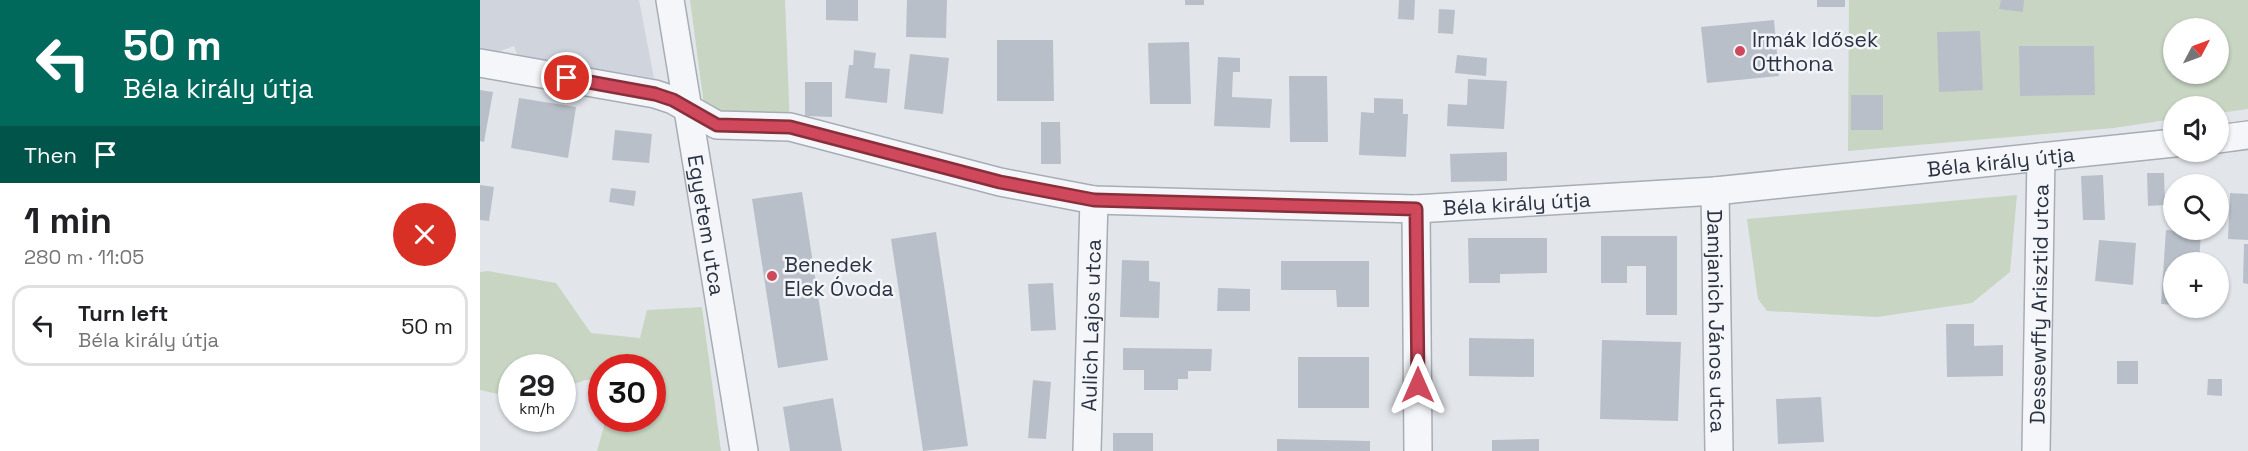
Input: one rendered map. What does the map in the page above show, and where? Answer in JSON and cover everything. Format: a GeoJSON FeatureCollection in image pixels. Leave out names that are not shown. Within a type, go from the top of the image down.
{"type":"FeatureCollection","features":[{"type":"Feature","properties":{"kind":"street","name":"Egyetem utca"},"geometry":{"type":"LineString","coordinates":[[670,0],[744,451]]}},
{"type":"Feature","properties":{"kind":"street","name":"Béla király útja"},"geometry":{"type":"LineString","coordinates":[[480,63],[655,94],[673,100],[717,125],[790,127],[1000,182],[1094,200],[1416,209],[1715,191],[2163,144]]}},
{"type":"Feature","properties":{"kind":"street"},"geometry":{"type":"LineString","coordinates":[[2229,138],[2248,135]]}},
{"type":"Feature","properties":{"kind":"street","name":"Dessewffy Arisztid utca"},"geometry":{"type":"LineString","coordinates":[[2036,451],[2041,157]]}},
{"type":"Feature","properties":{"kind":"street","name":"Damjanich János utca"},"geometry":{"type":"LineString","coordinates":[[1715,191],[1719,451]]}},
{"type":"Feature","properties":{"kind":"street","name":"Aulich Lajos utca"},"geometry":{"type":"LineString","coordinates":[[1087,451],[1094,200]]}},
{"type":"Feature","properties":{"kind":"street"},"geometry":{"type":"LineString","coordinates":[[1416,209],[1418,451]]}},
{"type":"Feature","properties":{"kind":"shaded area"},"geometry":{"type":"Polygon","coordinates":[[[480,0],[639,0],[654,78],[518,57],[514,46],[491,54],[480,53],[480,0]]]}},
{"type":"Feature","properties":{"kind":"green space"},"geometry":{"type":"Polygon","coordinates":[[[690,0],[785,0],[790,127],[734,120],[704,105],[690,0]]]}},
{"type":"Feature","properties":{"kind":"green space"},"geometry":{"type":"Polygon","coordinates":[[[1849,0],[2248,0],[2248,109],[2229,112],[2229,96],[2163,96],[2163,121],[2114,128],[1848,151],[1849,0]]]}},
{"type":"Feature","properties":{"kind":"green space"},"geometry":{"type":"Polygon","coordinates":[[[2017,195],[2010,272],[1972,303],[1877,317],[1767,311],[1758,299],[1747,219],[2017,195]]]}},
{"type":"Feature","properties":{"kind":"green space"},"geometry":{"type":"Polygon","coordinates":[[[488,271],[556,283],[591,333],[640,338],[647,310],[702,307],[721,451],[597,451],[602,432],[666,432],[666,354],[588,354],[588,380],[576,383],[576,354],[498,354],[498,394],[480,390],[480,272],[488,271]]]}},
{"type":"Feature","properties":{"kind":"building"},"geometry":{"type":"Polygon","coordinates":[[[826,0],[858,0],[858,21],[826,20],[826,0]]]}},
{"type":"Feature","properties":{"kind":"building"},"geometry":{"type":"Polygon","coordinates":[[[907,0],[947,0],[946,38],[906,37],[907,0]]]}},
{"type":"Feature","properties":{"kind":"building"},"geometry":{"type":"Polygon","coordinates":[[[1185,0],[1204,0],[1204,5],[1185,5],[1185,0]]]}},
{"type":"Feature","properties":{"kind":"building"},"geometry":{"type":"Polygon","coordinates":[[[1399,0],[1415,0],[1414,20],[1398,19],[1399,0]]]}},
{"type":"Feature","properties":{"kind":"building"},"geometry":{"type":"Polygon","coordinates":[[[1817,0],[1845,0],[1845,7],[1817,7],[1817,0]]]}},
{"type":"Feature","properties":{"kind":"building"},"geometry":{"type":"Polygon","coordinates":[[[2001,0],[2024,0],[2023,12],[1999,9],[2001,0]]]}},
{"type":"Feature","properties":{"kind":"building"},"geometry":{"type":"Polygon","coordinates":[[[1439,9],[1455,10],[1453,34],[1438,33],[1439,9]]]}},
{"type":"Feature","properties":{"kind":"building","name":"Irmák Idősek Otthona"},"geometry":{"type":"Polygon","coordinates":[[[1774,20],[1779,76],[1707,83],[1701,27],[1774,20]]]}},
{"type":"Feature","properties":{"kind":"building"},"geometry":{"type":"Polygon","coordinates":[[[1980,31],[1983,90],[1939,92],[1937,32],[1980,31]]]}},
{"type":"Feature","properties":{"kind":"building"},"geometry":{"type":"Polygon","coordinates":[[[997,40],[1053,40],[1054,101],[997,101],[997,40]]]}},
{"type":"Feature","properties":{"kind":"building"},"geometry":{"type":"Polygon","coordinates":[[[1189,42],[1191,104],[1150,104],[1148,43],[1189,42]]]}},
{"type":"Feature","properties":{"kind":"building"},"geometry":{"type":"Polygon","coordinates":[[[2019,46],[2094,46],[2095,95],[2020,96],[2019,46]]]}},
{"type":"Feature","properties":{"kind":"building"},"geometry":{"type":"Polygon","coordinates":[[[854,50],[876,53],[874,68],[890,69],[887,103],[845,98],[849,65],[853,65],[854,50]]]}},
{"type":"Feature","properties":{"kind":"building"},"geometry":{"type":"Polygon","coordinates":[[[910,54],[949,58],[943,114],[904,109],[910,54]]]}},
{"type":"Feature","properties":{"kind":"building"},"geometry":{"type":"Polygon","coordinates":[[[1457,55],[1487,58],[1486,76],[1455,73],[1457,55]]]}},
{"type":"Feature","properties":{"kind":"building"},"geometry":{"type":"Polygon","coordinates":[[[1218,57],[1240,58],[1240,72],[1233,72],[1232,97],[1272,99],[1270,128],[1214,126],[1218,57]]]}},
{"type":"Feature","properties":{"kind":"building"},"geometry":{"type":"Polygon","coordinates":[[[1289,76],[1327,76],[1328,142],[1290,142],[1289,76]]]}},
{"type":"Feature","properties":{"kind":"building"},"geometry":{"type":"Polygon","coordinates":[[[1468,79],[1507,81],[1504,129],[1447,126],[1448,104],[1467,105],[1468,79]]]}},
{"type":"Feature","properties":{"kind":"building"},"geometry":{"type":"Polygon","coordinates":[[[805,82],[832,82],[832,117],[805,116],[805,82]]]}},
{"type":"Feature","properties":{"kind":"building"},"geometry":{"type":"Polygon","coordinates":[[[480,90],[493,92],[484,142],[480,141],[480,90]]]}},
{"type":"Feature","properties":{"kind":"building"},"geometry":{"type":"Polygon","coordinates":[[[1851,95],[1883,95],[1883,130],[1851,130],[1851,95]]]}},
{"type":"Feature","properties":{"kind":"building"},"geometry":{"type":"Polygon","coordinates":[[[519,98],[576,107],[568,158],[511,148],[519,98]]]}},
{"type":"Feature","properties":{"kind":"building"},"geometry":{"type":"Polygon","coordinates":[[[1374,98],[1403,99],[1403,114],[1408,114],[1406,157],[1359,155],[1361,112],[1374,113],[1374,98]]]}},
{"type":"Feature","properties":{"kind":"building"},"geometry":{"type":"Polygon","coordinates":[[[1041,122],[1060,122],[1061,164],[1041,164],[1041,122]]]}},
{"type":"Feature","properties":{"kind":"building"},"geometry":{"type":"Polygon","coordinates":[[[615,130],[652,134],[649,163],[612,160],[615,130]]]}},
{"type":"Feature","properties":{"kind":"building"},"geometry":{"type":"Polygon","coordinates":[[[1507,152],[1507,181],[1451,182],[1450,154],[1507,152]]]}},
{"type":"Feature","properties":{"kind":"building"},"geometry":{"type":"Polygon","coordinates":[[[2147,173],[2164,173],[2163,205],[2148,206],[2147,173]]]}},
{"type":"Feature","properties":{"kind":"building"},"geometry":{"type":"Polygon","coordinates":[[[2103,175],[2105,220],[2083,220],[2081,176],[2103,175]]]}},
{"type":"Feature","properties":{"kind":"building"},"geometry":{"type":"Polygon","coordinates":[[[480,185],[494,187],[489,221],[480,220],[480,185]]]}},
{"type":"Feature","properties":{"kind":"building"},"geometry":{"type":"Polygon","coordinates":[[[611,188],[636,191],[634,206],[609,202],[611,188]]]}},
{"type":"Feature","properties":{"kind":"building"},"geometry":{"type":"Polygon","coordinates":[[[802,192],[828,360],[778,368],[752,199],[802,192]]]}},
{"type":"Feature","properties":{"kind":"building"},"geometry":{"type":"Polygon","coordinates":[[[2230,193],[2248,194],[2248,240],[2229,239],[2230,193]]]}},
{"type":"Feature","properties":{"kind":"building"},"geometry":{"type":"Polygon","coordinates":[[[936,232],[968,446],[923,451],[891,239],[936,232]]]}},
{"type":"Feature","properties":{"kind":"building"},"geometry":{"type":"Polygon","coordinates":[[[1601,236],[1677,236],[1677,315],[1646,315],[1646,266],[1627,266],[1627,283],[1601,283],[1601,236]]]}},
{"type":"Feature","properties":{"kind":"building"},"geometry":{"type":"Polygon","coordinates":[[[1468,238],[1547,238],[1547,273],[1500,274],[1500,283],[1469,283],[1468,238]]]}},
{"type":"Feature","properties":{"kind":"building"},"geometry":{"type":"Polygon","coordinates":[[[2099,240],[2136,243],[2133,285],[2095,281],[2099,240]]]}},
{"type":"Feature","properties":{"kind":"building"},"geometry":{"type":"Polygon","coordinates":[[[2165,240],[2201,240],[2200,252],[2165,252],[2165,240]]]}},
{"type":"Feature","properties":{"kind":"building"},"geometry":{"type":"Polygon","coordinates":[[[2244,244],[2248,244],[2248,284],[2243,283],[2244,244]]]}},
{"type":"Feature","properties":{"kind":"building"},"geometry":{"type":"Polygon","coordinates":[[[1122,260],[1149,261],[1149,281],[1160,282],[1159,318],[1120,317],[1122,260]]]}},
{"type":"Feature","properties":{"kind":"building"},"geometry":{"type":"Polygon","coordinates":[[[1281,261],[1369,261],[1369,307],[1337,307],[1336,290],[1281,290],[1281,261]]]}},
{"type":"Feature","properties":{"kind":"building"},"geometry":{"type":"Polygon","coordinates":[[[2163,274],[2163,304],[2161,304],[2163,274]]]}},
{"type":"Feature","properties":{"kind":"building"},"geometry":{"type":"Polygon","coordinates":[[[1053,283],[1056,330],[1031,331],[1028,284],[1053,283]]]}},
{"type":"Feature","properties":{"kind":"building"},"geometry":{"type":"Polygon","coordinates":[[[1218,288],[1250,289],[1250,311],[1217,311],[1218,288]]]}},
{"type":"Feature","properties":{"kind":"building"},"geometry":{"type":"Polygon","coordinates":[[[1946,324],[1974,324],[1974,346],[2003,345],[2003,376],[1947,377],[1946,324]]]}},
{"type":"Feature","properties":{"kind":"building"},"geometry":{"type":"Polygon","coordinates":[[[1469,338],[1534,339],[1534,377],[1469,376],[1469,338]]]}},
{"type":"Feature","properties":{"kind":"building"},"geometry":{"type":"Polygon","coordinates":[[[1602,340],[1681,342],[1678,421],[1600,419],[1602,340]]]}},
{"type":"Feature","properties":{"kind":"building"},"geometry":{"type":"Polygon","coordinates":[[[1123,348],[1212,349],[1211,371],[1188,371],[1188,379],[1178,379],[1178,390],[1144,390],[1144,370],[1123,370],[1123,348]]]}},
{"type":"Feature","properties":{"kind":"building"},"geometry":{"type":"Polygon","coordinates":[[[1298,357],[1369,357],[1369,408],[1298,408],[1298,357]]]}},
{"type":"Feature","properties":{"kind":"building"},"geometry":{"type":"Polygon","coordinates":[[[2117,361],[2138,361],[2138,384],[2117,384],[2117,361]]]}},
{"type":"Feature","properties":{"kind":"building"},"geometry":{"type":"Polygon","coordinates":[[[2208,379],[2222,379],[2222,396],[2207,395],[2208,379]]]}},
{"type":"Feature","properties":{"kind":"building"},"geometry":{"type":"Polygon","coordinates":[[[1033,380],[1051,382],[1046,439],[1028,438],[1033,380]]]}},
{"type":"Feature","properties":{"kind":"building"},"geometry":{"type":"Polygon","coordinates":[[[1821,397],[1824,442],[1778,444],[1776,399],[1821,397]]]}},
{"type":"Feature","properties":{"kind":"building"},"geometry":{"type":"Polygon","coordinates":[[[833,398],[842,451],[790,451],[783,407],[833,398]]]}},
{"type":"Feature","properties":{"kind":"building"},"geometry":{"type":"Polygon","coordinates":[[[1113,433],[1153,433],[1153,451],[1113,451],[1113,433]]]}},
{"type":"Feature","properties":{"kind":"building"},"geometry":{"type":"Polygon","coordinates":[[[1277,439],[1370,441],[1370,451],[1277,451],[1277,439]]]}},
{"type":"Feature","properties":{"kind":"building"},"geometry":{"type":"Polygon","coordinates":[[[1539,439],[1539,451],[1492,451],[1492,440],[1539,439]]]}},
{"type":"Feature","properties":{"kind":"place","name":"Irmák Idősek Otthona"},"geometry":{"type":"Point","coordinates":[1740,51]}},
{"type":"Feature","properties":{"kind":"place","name":"Benedek Elek Óvoda"},"geometry":{"type":"Point","coordinates":[772,276]}},
{"type":"Feature","properties":{"kind":"route"},"geometry":{"type":"LineString","coordinates":[[567,78],[655,94],[673,100],[717,125],[790,127],[1000,182],[1094,200],[1416,209],[1418,385]]}}]}
